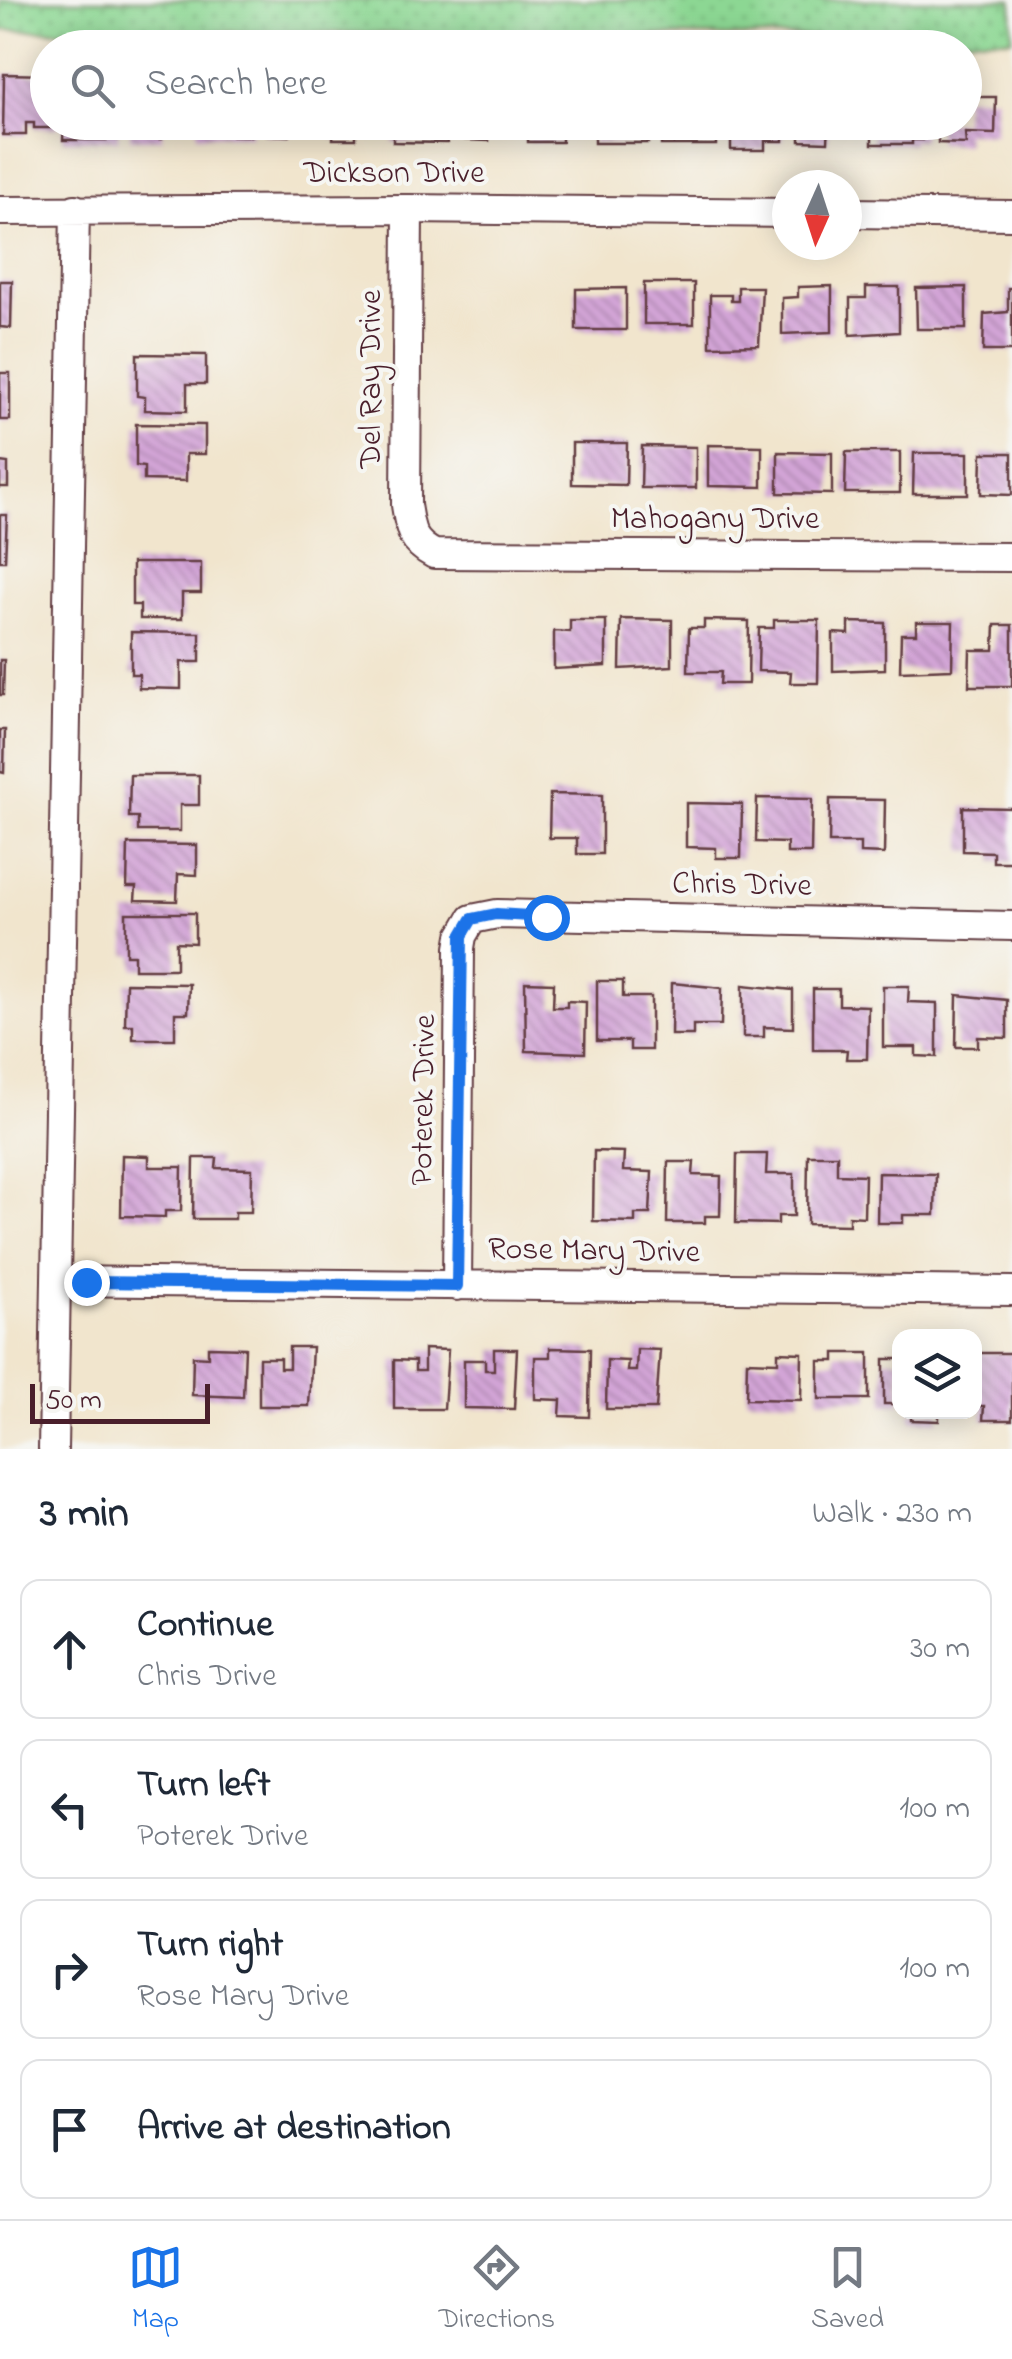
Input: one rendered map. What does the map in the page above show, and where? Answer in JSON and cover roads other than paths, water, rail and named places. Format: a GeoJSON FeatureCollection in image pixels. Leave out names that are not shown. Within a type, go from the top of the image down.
{"type":"FeatureCollection","features":[{"type":"Feature","properties":{"kind":"street","name":"Dickson Drive"},"geometry":{"type":"LineString","coordinates":[[0,211],[75,208],[772,213]]}},
{"type":"Feature","properties":{"kind":"street"},"geometry":{"type":"LineString","coordinates":[[54,1449],[75,208]]}},
{"type":"Feature","properties":{"kind":"street","name":"Del Ray Drive"},"geometry":{"type":"LineString","coordinates":[[408,209],[406,505],[409,525],[419,546]]}},
{"type":"Feature","properties":{"kind":"street"},"geometry":{"type":"LineString","coordinates":[[862,214],[1012,215]]}},
{"type":"Feature","properties":{"kind":"street","name":"Mahogany Drive"},"geometry":{"type":"LineString","coordinates":[[419,546],[434,554],[1012,558]]}},
{"type":"Feature","properties":{"kind":"street","name":"Chris Drive"},"geometry":{"type":"LineString","coordinates":[[472,919],[496,914],[1012,926]]}},
{"type":"Feature","properties":{"kind":"street","name":"Poterek Drive"},"geometry":{"type":"LineString","coordinates":[[457,1286],[460,948],[472,919]]}},
{"type":"Feature","properties":{"kind":"street","name":"Rose Mary Drive"},"geometry":{"type":"LineString","coordinates":[[56,1281],[1012,1291]]}}]}
